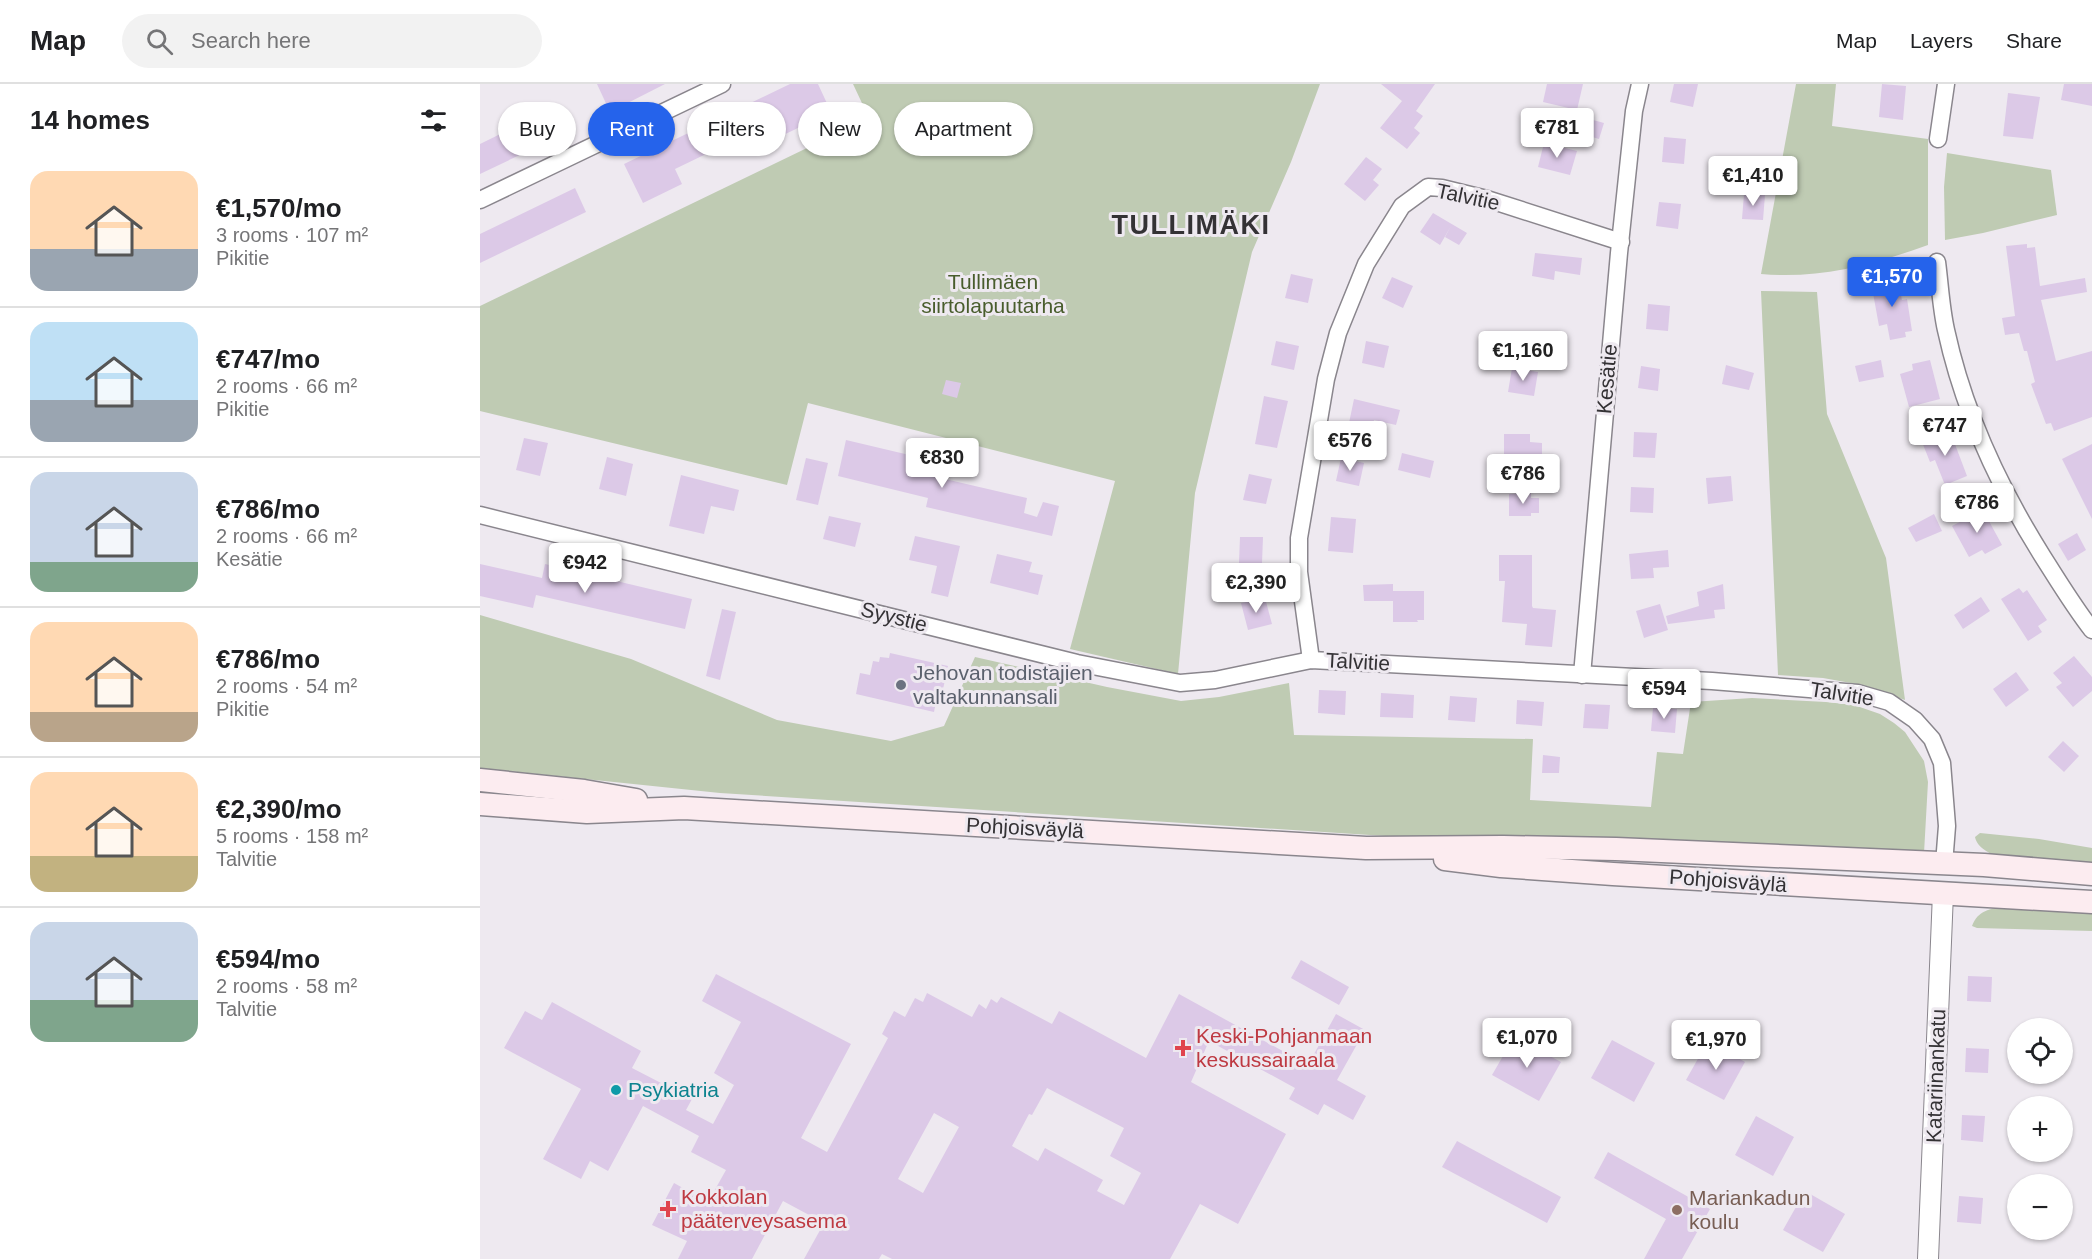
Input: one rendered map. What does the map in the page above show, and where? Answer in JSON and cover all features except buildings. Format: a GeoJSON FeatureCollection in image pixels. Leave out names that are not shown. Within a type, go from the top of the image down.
{"type":"FeatureCollection","features":[{"type":"Feature","properties":{"kind":"main road","name":"Pohjoisväylä"},"geometry":{"type":"LineString","coordinates":[[480,780],[584,791],[684,808]]}},
{"type":"Feature","properties":{"kind":"main road","name":"Pohjoisväylä"},"geometry":{"type":"LineString","coordinates":[[480,804],[586,812],[684,808],[1366,848],[1605,849],[1944,864],[2092,874]]}},
{"type":"Feature","properties":{"kind":"main road","name":"Pohjoisväylä"},"geometry":{"type":"LineString","coordinates":[[1366,848],[1501,866],[2092,902]]}},
{"type":"Feature","properties":{"kind":"main road"},"geometry":{"type":"LineString","coordinates":[[1943,893],[1944,864]]}},
{"type":"Feature","properties":{"kind":"street"},"geometry":{"type":"LineString","coordinates":[[480,200],[722,84]]}},
{"type":"Feature","properties":{"kind":"street","name":"Kesätie"},"geometry":{"type":"LineString","coordinates":[[1582,675],[1598,472],[1628,167],[1640,84]]}},
{"type":"Feature","properties":{"kind":"street"},"geometry":{"type":"LineString","coordinates":[[1938,139],[1946,84]]}},
{"type":"Feature","properties":{"kind":"street","name":"Talvitie"},"geometry":{"type":"LineString","coordinates":[[1621,242],[1487,199],[1442,188],[1428,187],[1402,206],[1366,264],[1338,333],[1326,379],[1299,538],[1299,572],[1311,660],[1808,688],[1858,693],[1889,702],[1915,720],[1932,739],[1941,763],[1947,826],[1944,864]]}},
{"type":"Feature","properties":{"kind":"street"},"geometry":{"type":"LineString","coordinates":[[1937,262],[1946,330],[1980,441],[2004,492],[2025,528],[2071,603],[2092,630]]}},
{"type":"Feature","properties":{"kind":"street","name":"Syystie"},"geometry":{"type":"LineString","coordinates":[[480,515],[1077,663],[1180,683],[1215,680],[1311,660]]}},
{"type":"Feature","properties":{"kind":"street","name":"Katariinankatu"},"geometry":{"type":"LineString","coordinates":[[1928,1259],[1943,893]]}},
{"type":"Feature","properties":{"kind":"green space","name":"Tullimäen siirtolapuutarha"},"geometry":{"type":"Polygon","coordinates":[[[853,84],[1320,84],[1291,162],[1252,252],[1195,493],[1178,674],[1070,649],[1115,481],[808,403],[787,485],[480,411],[480,306],[798,152],[798,156],[882,156],[882,102],[861,102],[853,84]]]}},
{"type":"Feature","properties":{"kind":"green space"},"geometry":{"type":"Polygon","coordinates":[[[1796,84],[1836,84],[1832,126],[1928,139],[1928,245],[1887,259],[1846,269],[1805,274],[1761,274],[1796,84]]]}},
{"type":"Feature","properties":{"kind":"green space"},"geometry":{"type":"Polygon","coordinates":[[[1947,153],[2051,170],[2057,215],[1945,240],[1944,187],[1947,153]]]}},
{"type":"Feature","properties":{"kind":"green space"},"geometry":{"type":"Polygon","coordinates":[[[1761,291],[1817,292],[1827,414],[1886,558],[1905,700],[1862,685],[1823,678],[1778,675],[1761,291]]]}},
{"type":"Feature","properties":{"kind":"green space"},"geometry":{"type":"Polygon","coordinates":[[[480,615],[631,659],[777,720],[891,741],[944,726],[975,657],[1181,701],[1219,697],[1289,683],[1294,735],[1533,739],[1530,800],[1651,807],[1657,752],[1683,754],[1691,702],[1752,698],[1854,705],[1880,714],[1894,723],[1905,732],[1924,761],[1928,782],[1924,853],[1525,835],[1416,838],[720,793],[480,768],[480,615]]]}},
{"type":"Feature","properties":{"kind":"green space"},"geometry":{"type":"Polygon","coordinates":[[[1980,833],[2039,839],[2092,848],[2092,864],[1999,858],[1978,844],[1975,837],[1980,833]]]}},
{"type":"Feature","properties":{"kind":"green space"},"geometry":{"type":"Polygon","coordinates":[[[2005,906],[2092,913],[2092,931],[1972,926],[1981,913],[2005,906]]]}},
{"type":"Feature","properties":{"kind":"place","name":"Jehovan todistajien valtakunnansali"},"geometry":{"type":"Point","coordinates":[901,685]}},
{"type":"Feature","properties":{"kind":"place","name":"Keski-Pohjanmaan keskussairaala"},"geometry":{"type":"Point","coordinates":[1183,1048]}},
{"type":"Feature","properties":{"kind":"place","name":"Psykiatria"},"geometry":{"type":"Point","coordinates":[616,1090]}},
{"type":"Feature","properties":{"kind":"place","name":"Kokkolan pääterveysasema"},"geometry":{"type":"Point","coordinates":[668,1209]}},
{"type":"Feature","properties":{"kind":"place","name":"Mariankadun koulu"},"geometry":{"type":"Point","coordinates":[1677,1210]}},
{"type":"Feature","properties":{"kind":"district","name":"TULLIMÄKI"},"geometry":{"type":"Point","coordinates":[1191,225]}}]}
